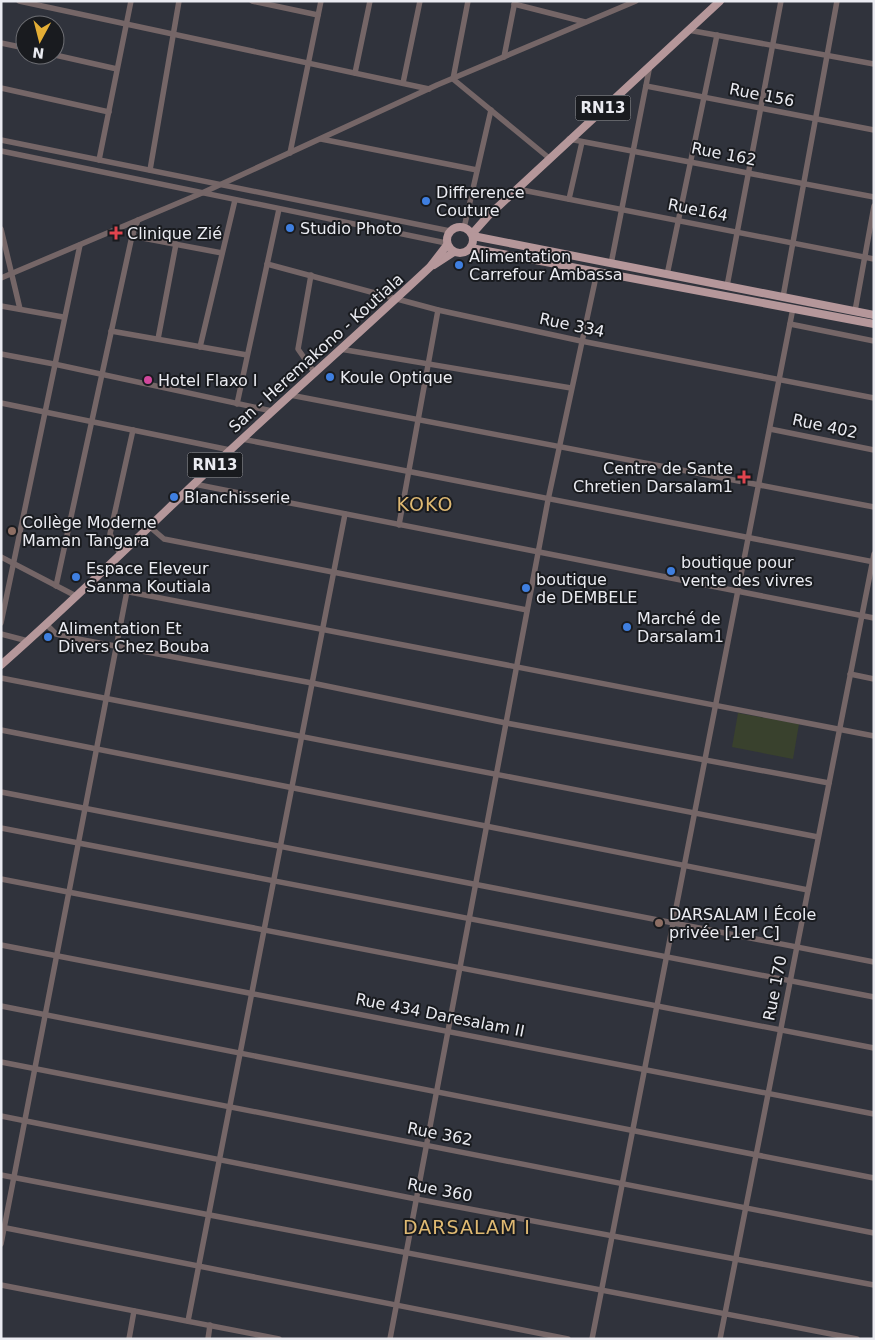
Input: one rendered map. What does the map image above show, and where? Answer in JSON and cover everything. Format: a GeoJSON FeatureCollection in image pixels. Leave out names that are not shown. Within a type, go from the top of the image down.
{"type":"FeatureCollection","features":[{"type":"Feature","properties":{"kind":"main road","name":"RN13"},"geometry":{"type":"LineString","coordinates":[[472,235],[488,216],[517,188],[720,1]]}},
{"type":"Feature","properties":{"kind":"main road","name":"RN13"},"geometry":{"type":"LineString","coordinates":[[464,228],[488,216]]}},
{"type":"Feature","properties":{"kind":"main road"},"geometry":{"type":"LineString","coordinates":[[874,315],[472,235],[464,228],[456,227],[450,231],[447,244],[454,252],[463,253],[471,248],[874,324]]}},
{"type":"Feature","properties":{"kind":"main road"},"geometry":{"type":"LineString","coordinates":[[471,248],[472,235]]}},
{"type":"Feature","properties":{"kind":"main road","name":"RN13"},"geometry":{"type":"LineString","coordinates":[[430,267],[447,244]]}},
{"type":"Feature","properties":{"kind":"main road","name":"RN13"},"geometry":{"type":"LineString","coordinates":[[430,267],[454,252]]}},
{"type":"Feature","properties":{"kind":"main road","name":"San - Heremakono - Koutiala"},"geometry":{"type":"LineString","coordinates":[[1,665],[47,625],[230,450],[430,267]]}},
{"type":"Feature","properties":{"kind":"street"},"geometry":{"type":"LineString","coordinates":[[19,1],[429,89]]}},
{"type":"Feature","properties":{"kind":"street"},"geometry":{"type":"LineString","coordinates":[[99,160],[131,1]]}},
{"type":"Feature","properties":{"kind":"street"},"geometry":{"type":"LineString","coordinates":[[150,170],[179,1]]}},
{"type":"Feature","properties":{"kind":"street"},"geometry":{"type":"LineString","coordinates":[[252,1],[274,3],[318,15]]}},
{"type":"Feature","properties":{"kind":"street"},"geometry":{"type":"LineString","coordinates":[[290,153],[321,1]]}},
{"type":"Feature","properties":{"kind":"street"},"geometry":{"type":"LineString","coordinates":[[355,73],[370,1]]}},
{"type":"Feature","properties":{"kind":"street"},"geometry":{"type":"LineString","coordinates":[[403,84],[420,1]]}},
{"type":"Feature","properties":{"kind":"street"},"geometry":{"type":"LineString","coordinates":[[453,79],[468,1]]}},
{"type":"Feature","properties":{"kind":"street"},"geometry":{"type":"LineString","coordinates":[[1,278],[202,193],[429,89],[636,1]]}},
{"type":"Feature","properties":{"kind":"street"},"geometry":{"type":"LineString","coordinates":[[727,286],[781,1]]}},
{"type":"Feature","properties":{"kind":"street"},"geometry":{"type":"LineString","coordinates":[[783,297],[837,1]]}},
{"type":"Feature","properties":{"kind":"street"},"geometry":{"type":"LineString","coordinates":[[504,57],[515,2],[585,22]]}},
{"type":"Feature","properties":{"kind":"street"},"geometry":{"type":"LineString","coordinates":[[688,30],[874,64]]}},
{"type":"Feature","properties":{"kind":"street"},"geometry":{"type":"LineString","coordinates":[[666,275],[717,35]]}},
{"type":"Feature","properties":{"kind":"street"},"geometry":{"type":"LineString","coordinates":[[1,43],[15,46]]}},
{"type":"Feature","properties":{"kind":"street"},"geometry":{"type":"LineString","coordinates":[[65,57],[117,68]]}},
{"type":"Feature","properties":{"kind":"street"},"geometry":{"type":"LineString","coordinates":[[611,264],[650,64]]}},
{"type":"Feature","properties":{"kind":"street"},"geometry":{"type":"LineString","coordinates":[[453,79],[549,158]]}},
{"type":"Feature","properties":{"kind":"street","name":"Rue 156"},"geometry":{"type":"LineString","coordinates":[[646,86],[874,130]]}},
{"type":"Feature","properties":{"kind":"street"},"geometry":{"type":"LineString","coordinates":[[1,88],[109,112]]}},
{"type":"Feature","properties":{"kind":"street"},"geometry":{"type":"LineString","coordinates":[[464,228],[491,110]]}},
{"type":"Feature","properties":{"kind":"street"},"geometry":{"type":"LineString","coordinates":[[321,138],[477,170]]}},
{"type":"Feature","properties":{"kind":"street","name":"Rue 162"},"geometry":{"type":"LineString","coordinates":[[569,139],[874,197]]}},
{"type":"Feature","properties":{"kind":"street"},"geometry":{"type":"LineString","coordinates":[[1,140],[450,231]]}},
{"type":"Feature","properties":{"kind":"street"},"geometry":{"type":"LineString","coordinates":[[569,199],[582,142]]}},
{"type":"Feature","properties":{"kind":"street"},"geometry":{"type":"LineString","coordinates":[[1,152],[447,244]]}},
{"type":"Feature","properties":{"kind":"street","name":"Rue164"},"geometry":{"type":"LineString","coordinates":[[517,188],[874,259]]}},
{"type":"Feature","properties":{"kind":"street"},"geometry":{"type":"LineString","coordinates":[[200,347],[235,200]]}},
{"type":"Feature","properties":{"kind":"street"},"geometry":{"type":"LineString","coordinates":[[855,311],[874,206]]}},
{"type":"Feature","properties":{"kind":"street"},"geometry":{"type":"LineString","coordinates":[[237,404],[280,209]]}},
{"type":"Feature","properties":{"kind":"street"},"geometry":{"type":"LineString","coordinates":[[56,586],[132,236],[138,220]]}},
{"type":"Feature","properties":{"kind":"street"},"geometry":{"type":"LineString","coordinates":[[1,229],[20,309]]}},
{"type":"Feature","properties":{"kind":"street"},"geometry":{"type":"LineString","coordinates":[[132,236],[222,253]]}},
{"type":"Feature","properties":{"kind":"street"},"geometry":{"type":"LineString","coordinates":[[158,340],[176,244]]}},
{"type":"Feature","properties":{"kind":"street"},"geometry":{"type":"LineString","coordinates":[[1,623],[80,245]]}},
{"type":"Feature","properties":{"kind":"street","name":"Rue 334"},"geometry":{"type":"LineString","coordinates":[[267,264],[438,310],[779,381],[874,398]]}},
{"type":"Feature","properties":{"kind":"street"},"geometry":{"type":"LineString","coordinates":[[390,1339],[548,500],[597,272]]}},
{"type":"Feature","properties":{"kind":"street"},"geometry":{"type":"LineString","coordinates":[[311,275],[298,349],[314,372]]}},
{"type":"Feature","properties":{"kind":"street"},"geometry":{"type":"LineString","coordinates":[[1,306],[64,317]]}},
{"type":"Feature","properties":{"kind":"street"},"geometry":{"type":"LineString","coordinates":[[592,1339],[793,308]]}},
{"type":"Feature","properties":{"kind":"street"},"geometry":{"type":"LineString","coordinates":[[399,525],[438,310]]}},
{"type":"Feature","properties":{"kind":"street"},"geometry":{"type":"LineString","coordinates":[[790,324],[874,341]]}},
{"type":"Feature","properties":{"kind":"street"},"geometry":{"type":"LineString","coordinates":[[112,331],[247,355]]}},
{"type":"Feature","properties":{"kind":"street"},"geometry":{"type":"LineString","coordinates":[[340,349],[571,388]]}},
{"type":"Feature","properties":{"kind":"street"},"geometry":{"type":"LineString","coordinates":[[1,354],[272,411]]}},
{"type":"Feature","properties":{"kind":"street"},"geometry":{"type":"LineString","coordinates":[[290,395],[874,507]]}},
{"type":"Feature","properties":{"kind":"street"},"geometry":{"type":"LineString","coordinates":[[1,403],[230,450]]}},
{"type":"Feature","properties":{"kind":"street","name":"Rue 402"},"geometry":{"type":"LineString","coordinates":[[770,429],[874,450]]}},
{"type":"Feature","properties":{"kind":"street"},"geometry":{"type":"LineString","coordinates":[[120,554],[110,534],[133,430]]}},
{"type":"Feature","properties":{"kind":"street"},"geometry":{"type":"LineString","coordinates":[[242,439],[408,473],[873,562]]}},
{"type":"Feature","properties":{"kind":"street"},"geometry":{"type":"LineString","coordinates":[[194,484],[874,618]]}},
{"type":"Feature","properties":{"kind":"street"},"geometry":{"type":"LineString","coordinates":[[188,1321],[344,514]]}},
{"type":"Feature","properties":{"kind":"street"},"geometry":{"type":"LineString","coordinates":[[150,527],[164,539],[527,610]]}},
{"type":"Feature","properties":{"kind":"street","name":"Rue 170"},"geometry":{"type":"LineString","coordinates":[[720,1339],[874,554]]}},
{"type":"Feature","properties":{"kind":"street"},"geometry":{"type":"LineString","coordinates":[[1,557],[76,596]]}},
{"type":"Feature","properties":{"kind":"street"},"geometry":{"type":"LineString","coordinates":[[88,584],[874,736]]}},
{"type":"Feature","properties":{"kind":"street"},"geometry":{"type":"LineString","coordinates":[[1,1244],[127,591]]}},
{"type":"Feature","properties":{"kind":"street"},"geometry":{"type":"LineString","coordinates":[[47,625],[56,634],[312,683],[506,723],[829,783]]}},
{"type":"Feature","properties":{"kind":"street"},"geometry":{"type":"LineString","coordinates":[[1,634],[28,642]]}},
{"type":"Feature","properties":{"kind":"street"},"geometry":{"type":"LineString","coordinates":[[850,674],[874,679]]}},
{"type":"Feature","properties":{"kind":"street"},"geometry":{"type":"LineString","coordinates":[[1,678],[818,837]]}},
{"type":"Feature","properties":{"kind":"street"},"geometry":{"type":"LineString","coordinates":[[1,730],[487,828],[808,890]]}},
{"type":"Feature","properties":{"kind":"street"},"geometry":{"type":"LineString","coordinates":[[1,792],[874,962]]}},
{"type":"Feature","properties":{"kind":"street"},"geometry":{"type":"LineString","coordinates":[[1,828],[874,997]]}},
{"type":"Feature","properties":{"kind":"street"},"geometry":{"type":"LineString","coordinates":[[1,879],[874,1048]]}},
{"type":"Feature","properties":{"kind":"street","name":"Rue 434 Daresalam II"},"geometry":{"type":"LineString","coordinates":[[1,945],[874,1114]]}},
{"type":"Feature","properties":{"kind":"street"},"geometry":{"type":"LineString","coordinates":[[1,1006],[874,1178]]}},
{"type":"Feature","properties":{"kind":"street","name":"Rue 362"},"geometry":{"type":"LineString","coordinates":[[1,1062],[874,1233]]}},
{"type":"Feature","properties":{"kind":"street","name":"Rue 360"},"geometry":{"type":"LineString","coordinates":[[1,1116],[612,1237],[874,1285]]}},
{"type":"Feature","properties":{"kind":"street"},"geometry":{"type":"LineString","coordinates":[[1,1175],[857,1339]]}},
{"type":"Feature","properties":{"kind":"street"},"geometry":{"type":"LineString","coordinates":[[3,1228],[568,1339]]}},
{"type":"Feature","properties":{"kind":"street"},"geometry":{"type":"LineString","coordinates":[[1,1285],[280,1339]]}},
{"type":"Feature","properties":{"kind":"street"},"geometry":{"type":"LineString","coordinates":[[129,1339],[134,1311]]}},
{"type":"Feature","properties":{"kind":"street"},"geometry":{"type":"LineString","coordinates":[[208,1339],[210,1325]]}},
{"type":"Feature","properties":{"kind":"green space"},"geometry":{"type":"Polygon","coordinates":[[[738,713],[799,724],[793,759],[732,747],[738,713]]]}},
{"type":"Feature","properties":{"kind":"place","name":"Diffrerence Couture"},"geometry":{"type":"Point","coordinates":[426,201]}},
{"type":"Feature","properties":{"kind":"place","name":"Studio Photo"},"geometry":{"type":"Point","coordinates":[290,228]}},
{"type":"Feature","properties":{"kind":"place","name":"Clinique Zié"},"geometry":{"type":"Point","coordinates":[116,233]}},
{"type":"Feature","properties":{"kind":"place","name":"Alimentation Carrefour Ambassa"},"geometry":{"type":"Point","coordinates":[459,265]}},
{"type":"Feature","properties":{"kind":"place","name":"Koule Optique"},"geometry":{"type":"Point","coordinates":[330,377]}},
{"type":"Feature","properties":{"kind":"place","name":"Hotel Flaxo I"},"geometry":{"type":"Point","coordinates":[148,380]}},
{"type":"Feature","properties":{"kind":"place","name":"Centre de Sante Chretien Darsalam1"},"geometry":{"type":"Point","coordinates":[744,477]}},
{"type":"Feature","properties":{"kind":"place","name":"Blanchisserie"},"geometry":{"type":"Point","coordinates":[174,497]}},
{"type":"Feature","properties":{"kind":"place","name":"Collège Moderne Maman Tangara"},"geometry":{"type":"Point","coordinates":[12,531]}},
{"type":"Feature","properties":{"kind":"place","name":"boutique pour vente des vivres"},"geometry":{"type":"Point","coordinates":[671,571]}},
{"type":"Feature","properties":{"kind":"place","name":"Espace Eleveur Sanma Koutiala"},"geometry":{"type":"Point","coordinates":[76,577]}},
{"type":"Feature","properties":{"kind":"place","name":"boutique de DEMBELE"},"geometry":{"type":"Point","coordinates":[526,588]}},
{"type":"Feature","properties":{"kind":"place","name":"Marché de Darsalam1"},"geometry":{"type":"Point","coordinates":[627,627]}},
{"type":"Feature","properties":{"kind":"place","name":"Alimentation Et Divers Chez Bouba"},"geometry":{"type":"Point","coordinates":[48,637]}},
{"type":"Feature","properties":{"kind":"place","name":"DARSALAM I École privée [1er C]"},"geometry":{"type":"Point","coordinates":[659,923]}},
{"type":"Feature","properties":{"kind":"district","name":"KOKO"},"geometry":{"type":"Point","coordinates":[425,504]}},
{"type":"Feature","properties":{"kind":"district","name":"DARSALAM I"},"geometry":{"type":"Point","coordinates":[467,1227]}}]}
